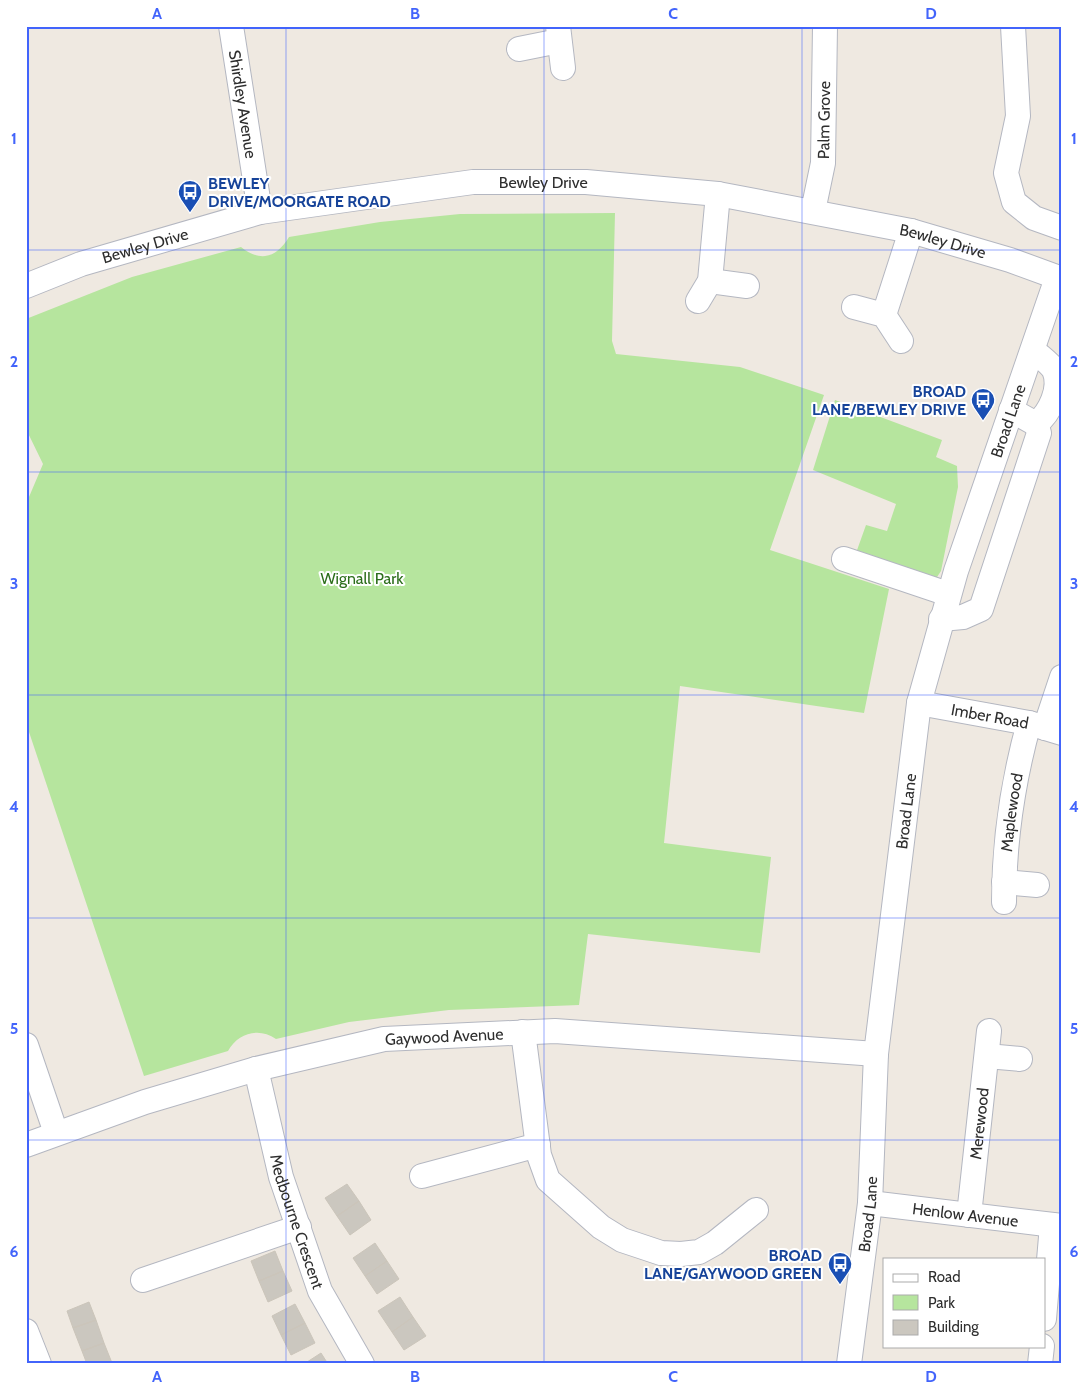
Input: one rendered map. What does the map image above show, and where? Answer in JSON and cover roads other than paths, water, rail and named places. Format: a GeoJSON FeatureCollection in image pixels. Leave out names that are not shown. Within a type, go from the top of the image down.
{"type":"FeatureCollection","features":[{"type":"Feature","properties":{"kind":"street","name":"Shirdley Avenue"},"geometry":{"type":"LineString","coordinates":[[231,26],[260,212]]}},
{"type":"Feature","properties":{"kind":"street","name":"Palm Grove"},"geometry":{"type":"LineString","coordinates":[[814,211],[823,163],[825,26]]}},
{"type":"Feature","properties":{"kind":"street"},"geometry":{"type":"LineString","coordinates":[[1013,26],[1018,116],[1006,173],[1014,202],[1034,218],[1062,228]]}},
{"type":"Feature","properties":{"kind":"street"},"geometry":{"type":"LineString","coordinates":[[519,49],[558,34],[563,68]]}},
{"type":"Feature","properties":{"kind":"street","name":"Bewley Drive"},"geometry":{"type":"LineString","coordinates":[[26,286],[81,264],[260,212],[474,182],[586,182],[718,194],[911,231],[1010,260],[1060,278]]}},
{"type":"Feature","properties":{"kind":"street"},"geometry":{"type":"LineString","coordinates":[[718,194],[704,291],[747,286]]}},
{"type":"Feature","properties":{"kind":"street"},"geometry":{"type":"LineString","coordinates":[[884,315],[911,231]]}},
{"type":"Feature","properties":{"kind":"street","name":"Broad Lane"},"geometry":{"type":"LineString","coordinates":[[849,1364],[870,1203],[876,1054],[919,703],[948,594],[1011,410],[1060,278]]}},
{"type":"Feature","properties":{"kind":"street"},"geometry":{"type":"LineString","coordinates":[[854,307],[884,315],[901,341]]}},
{"type":"Feature","properties":{"kind":"street"},"geometry":{"type":"LineString","coordinates":[[1034,350],[1054,370],[1057,389],[1045,418],[1036,424]]}},
{"type":"Feature","properties":{"kind":"street"},"geometry":{"type":"LineString","coordinates":[[941,620],[964,617],[981,609],[1040,433],[1036,424],[1011,410]]}},
{"type":"Feature","properties":{"kind":"street"},"geometry":{"type":"LineString","coordinates":[[844,559],[948,594]]}},
{"type":"Feature","properties":{"kind":"street","name":"Maplewood"},"geometry":{"type":"LineString","coordinates":[[1037,885],[1004,892],[1009,817],[1021,752],[1045,728],[1062,677]]}},
{"type":"Feature","properties":{"kind":"street","name":"Imber Road"},"geometry":{"type":"LineString","coordinates":[[919,703],[1045,728]]}},
{"type":"Feature","properties":{"kind":"street","name":"Gaywood Avenue"},"geometry":{"type":"LineString","coordinates":[[26,1145],[145,1102],[256,1069],[384,1039],[555,1030],[876,1054]]}},
{"type":"Feature","properties":{"kind":"street","name":"Merewood"},"geometry":{"type":"LineString","coordinates":[[969,1215],[990,1031]]}},
{"type":"Feature","properties":{"kind":"street"},"geometry":{"type":"LineString","coordinates":[[523,1032],[538,1145],[548,1180],[601,1227],[622,1240],[661,1253],[681,1254],[699,1252],[716,1243],[756,1210]]}},
{"type":"Feature","properties":{"kind":"street"},"geometry":{"type":"LineString","coordinates":[[26,1045],[56,1133]]}},
{"type":"Feature","properties":{"kind":"street"},"geometry":{"type":"LineString","coordinates":[[987,1056],[1020,1059]]}},
{"type":"Feature","properties":{"kind":"street","name":"Medbourne Crescent"},"geometry":{"type":"LineString","coordinates":[[256,1069],[282,1177],[320,1291],[362,1364]]}},
{"type":"Feature","properties":{"kind":"street"},"geometry":{"type":"LineString","coordinates":[[422,1176],[538,1145]]}},
{"type":"Feature","properties":{"kind":"street","name":"Henlow Avenue"},"geometry":{"type":"LineString","coordinates":[[870,1203],[1057,1225]]}},
{"type":"Feature","properties":{"kind":"street"},"geometry":{"type":"LineString","coordinates":[[1046,1305],[1057,1225]]}},
{"type":"Feature","properties":{"kind":"street"},"geometry":{"type":"LineString","coordinates":[[144,1280],[298,1227]]}},
{"type":"Feature","properties":{"kind":"street"},"geometry":{"type":"LineString","coordinates":[[26,1331],[39,1364]]}},
{"type":"Feature","properties":{"kind":"street"},"geometry":{"type":"LineString","coordinates":[[1040,1364],[1042,1348]]}},
{"type":"Feature","properties":{"kind":"place","name":"BEWLEY DRIVE/MOORGATE ROAD"},"geometry":{"type":"Point","coordinates":[190,213]}},
{"type":"Feature","properties":{"kind":"place","name":"BROAD LANE/BEWLEY DRIVE"},"geometry":{"type":"Point","coordinates":[983,421]}},
{"type":"Feature","properties":{"kind":"place","name":"BROAD LANE/GAYWOOD GREEN"},"geometry":{"type":"Point","coordinates":[840,1285]}},
{"type":"Feature","properties":{"kind":"park label","name":"Wignall Park"},"geometry":{"type":"Point","coordinates":[362,578]}}]}
